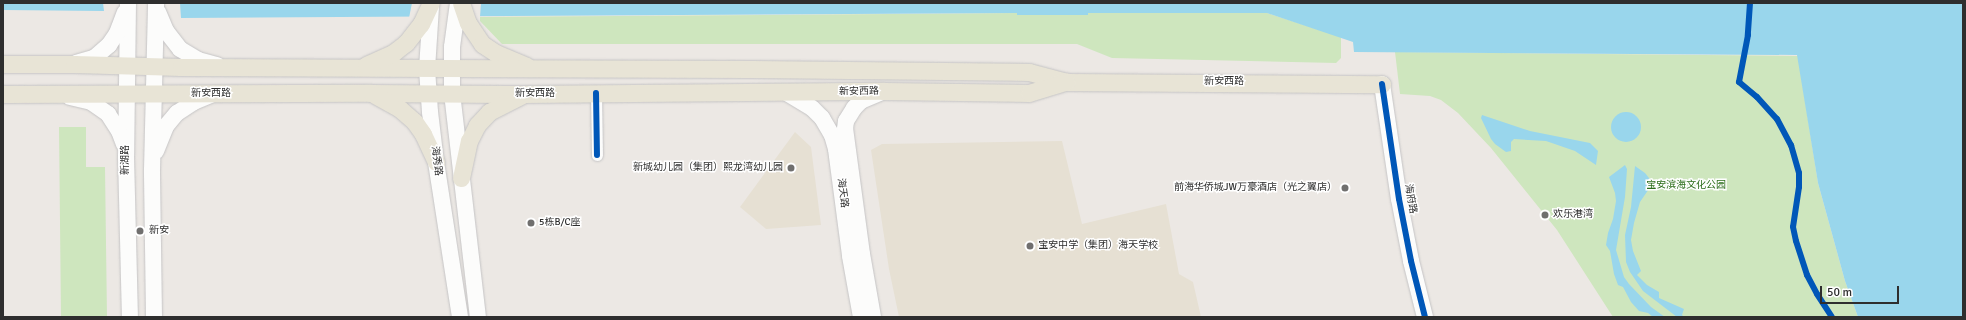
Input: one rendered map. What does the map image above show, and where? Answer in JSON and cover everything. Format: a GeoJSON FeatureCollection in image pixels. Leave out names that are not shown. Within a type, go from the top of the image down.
{"type":"FeatureCollection","features":[{"type":"Feature","properties":{"kind":"main road"},"geometry":{"type":"LineString","coordinates":[[74,64],[94,58],[109,45],[121,25],[128,3]]}},
{"type":"Feature","properties":{"kind":"main road","name":"新湖路"},"geometry":{"type":"LineString","coordinates":[[128,3],[126,156],[130,317]]}},
{"type":"Feature","properties":{"kind":"main road"},"geometry":{"type":"LineString","coordinates":[[154,317],[152,170],[156,4]]}},
{"type":"Feature","properties":{"kind":"main road"},"geometry":{"type":"LineString","coordinates":[[156,4],[166,31],[180,49],[198,60],[229,67]]}},
{"type":"Feature","properties":{"kind":"main road"},"geometry":{"type":"LineString","coordinates":[[355,68],[384,58],[400,48],[411,38],[429,10]]}},
{"type":"Feature","properties":{"kind":"main road","name":"海秀路"},"geometry":{"type":"LineString","coordinates":[[429,10],[427,69],[428,93],[436,162],[460,317]]}},
{"type":"Feature","properties":{"kind":"main road"},"geometry":{"type":"LineString","coordinates":[[460,10],[451,69],[452,93],[478,317]]}},
{"type":"Feature","properties":{"kind":"main road"},"geometry":{"type":"LineString","coordinates":[[460,10],[477,38],[488,48],[502,56],[534,69]]}},
{"type":"Feature","properties":{"kind":"main road","name":"新安西路"},"geometry":{"type":"LineString","coordinates":[[3,64],[74,64],[154,67],[427,69],[1002,71],[1029,72],[1066,82],[1382,84]]}},
{"type":"Feature","properties":{"kind":"main road"},"geometry":{"type":"LineString","coordinates":[[1002,71],[1002,93]]}},
{"type":"Feature","properties":{"kind":"main road","name":"新安西路"},"geometry":{"type":"LineString","coordinates":[[3,94],[524,94],[884,91],[1029,93],[1066,82]]}},
{"type":"Feature","properties":{"kind":"main road","name":"海府路"},"geometry":{"type":"LineString","coordinates":[[1382,84],[1411,261],[1424,317]]}},
{"type":"Feature","properties":{"kind":"main road","name":"海天路"},"geometry":{"type":"LineString","coordinates":[[873,317],[862,254],[845,129],[846,121],[854,108],[861,101],[884,91]]}},
{"type":"Feature","properties":{"kind":"main road","name":"海天路"},"geometry":{"type":"LineString","coordinates":[[785,92],[812,108],[822,118],[832,135],[836,149],[850,256],[860,317]]}},
{"type":"Feature","properties":{"kind":"main road"},"geometry":{"type":"LineString","coordinates":[[371,93],[393,104],[414,121],[423,134],[436,162]]}},
{"type":"Feature","properties":{"kind":"main road"},"geometry":{"type":"LineString","coordinates":[[53,94],[80,98],[100,107],[113,120],[119,131],[126,156]]}},
{"type":"Feature","properties":{"kind":"main road"},"geometry":{"type":"LineString","coordinates":[[152,170],[161,138],[172,118],[194,102],[213,94]]}},
{"type":"Feature","properties":{"kind":"main road"},"geometry":{"type":"LineString","coordinates":[[461,178],[469,141],[477,125],[489,112],[524,94]]}},
{"type":"Feature","properties":{"kind":"street"},"geometry":{"type":"LineString","coordinates":[[596,93],[597,155]]}},
{"type":"Feature","properties":{"kind":"shaded area","name":"新城幼儿园（集团）熙龙湾幼儿园"},"geometry":{"type":"Polygon","coordinates":[[[795,132],[811,147],[821,225],[766,229],[740,207],[795,132]]]}},
{"type":"Feature","properties":{"kind":"shaded area","name":"宝安中学（集团）海天学校"},"geometry":{"type":"Polygon","coordinates":[[[1062,141],[1082,224],[1166,204],[1179,274],[1193,282],[1201,317],[899,317],[889,269],[871,150],[882,144],[1062,141]]]}},
{"type":"Feature","properties":{"kind":"green space"},"geometry":{"type":"Polygon","coordinates":[[[1017,13],[1017,15],[1087,15],[1088,13],[1267,13],[1341,37],[1341,58],[1336,63],[1112,58],[1077,44],[502,44],[480,21],[480,17],[1017,13]]]}},
{"type":"Feature","properties":{"kind":"green space","name":"宝安滨海文化公园"},"geometry":{"type":"Polygon","coordinates":[[[1395,52],[1798,56],[1818,183],[1845,281],[1858,317],[1613,317],[1557,230],[1491,148],[1458,113],[1441,100],[1430,96],[1400,94],[1395,52]]]}},
{"type":"Feature","properties":{"kind":"green space"},"geometry":{"type":"Polygon","coordinates":[[[59,127],[86,127],[86,167],[105,167],[107,317],[61,317],[59,127]]]}},
{"type":"Feature","properties":{"kind":"water"},"geometry":{"type":"Polygon","coordinates":[[[3,3],[103,3],[104,11],[3,10],[3,3]]]}},
{"type":"Feature","properties":{"kind":"water"},"geometry":{"type":"Polygon","coordinates":[[[180,3],[1963,3],[1963,317],[1858,317],[1845,281],[1818,183],[1797,55],[1354,52],[1353,42],[1267,13],[181,18],[180,3]]]}},
{"type":"Feature","properties":{"kind":"water"},"geometry":{"type":"Polygon","coordinates":[[[1626,112],[1632,113],[1640,121],[1640,133],[1632,141],[1626,142],[1620,141],[1612,133],[1611,127],[1612,121],[1620,113],[1626,112]]]}},
{"type":"Feature","properties":{"kind":"water"},"geometry":{"type":"Polygon","coordinates":[[[1482,115],[1530,131],[1590,143],[1598,151],[1596,165],[1575,151],[1546,141],[1514,139],[1511,142],[1511,151],[1506,152],[1491,139],[1481,118],[1482,115]]]}},
{"type":"Feature","properties":{"kind":"water"},"geometry":{"type":"Polygon","coordinates":[[[1625,165],[1627,169],[1625,197],[1616,250],[1624,277],[1629,284],[1651,307],[1665,317],[1653,317],[1648,313],[1639,311],[1631,302],[1623,287],[1618,285],[1614,274],[1610,251],[1606,245],[1616,201],[1615,193],[1609,177],[1625,165]]]}},
{"type":"Feature","properties":{"kind":"water"},"geometry":{"type":"Polygon","coordinates":[[[1635,166],[1645,173],[1653,183],[1640,202],[1631,240],[1633,251],[1641,271],[1637,275],[1647,285],[1659,292],[1659,298],[1684,309],[1682,315],[1684,317],[1677,317],[1643,291],[1630,272],[1626,262],[1625,235],[1631,207],[1635,166]]]}},
{"type":"Feature","properties":{"kind":"pier"},"geometry":{"type":"Polygon","coordinates":[[[412,3],[481,3],[480,17],[409,18],[412,3]]]}},
{"type":"Feature","properties":{"kind":"cycle path"},"geometry":{"type":"LineString","coordinates":[[1750,3],[1748,35],[1739,82],[1757,97],[1777,119],[1791,145],[1799,173],[1799,187],[1793,227],[1796,241],[1807,275],[1832,317]]}},
{"type":"Feature","properties":{"kind":"cycle path"},"geometry":{"type":"LineString","coordinates":[[1382,84],[1399,199],[1411,261],[1425,317]]}},
{"type":"Feature","properties":{"kind":"cycle path"},"geometry":{"type":"LineString","coordinates":[[596,93],[597,155]]}},
{"type":"Feature","properties":{"kind":"place","name":"新城幼儿园（集团）熙龙湾幼儿园"},"geometry":{"type":"Point","coordinates":[791,168]}},
{"type":"Feature","properties":{"kind":"place","name":"前海华侨城JW万豪酒店（光之翼店）"},"geometry":{"type":"Point","coordinates":[1345,188]}},
{"type":"Feature","properties":{"kind":"place","name":"欢乐港湾"},"geometry":{"type":"Point","coordinates":[1545,215]}},
{"type":"Feature","properties":{"kind":"place","name":"5栋B/C座"},"geometry":{"type":"Point","coordinates":[531,223]}},
{"type":"Feature","properties":{"kind":"place","name":"新安"},"geometry":{"type":"Point","coordinates":[140,231]}},
{"type":"Feature","properties":{"kind":"place","name":"宝安中学（集团）海天学校"},"geometry":{"type":"Point","coordinates":[1030,246]}}]}
